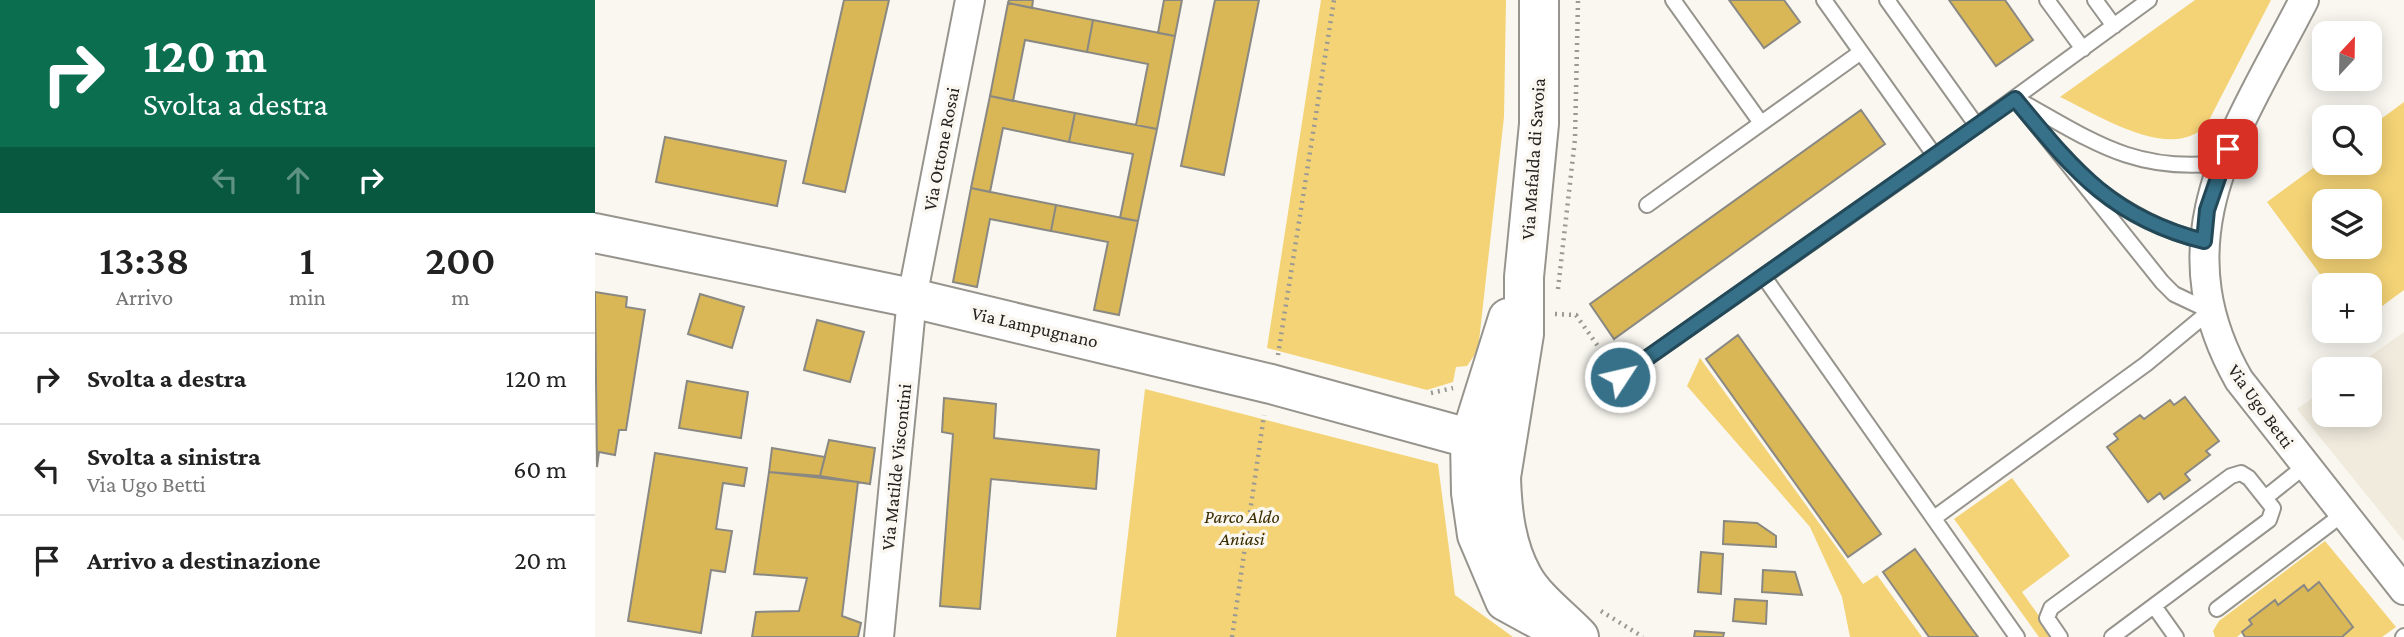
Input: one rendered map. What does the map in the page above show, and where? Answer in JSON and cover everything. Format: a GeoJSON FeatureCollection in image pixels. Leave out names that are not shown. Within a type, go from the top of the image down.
{"type":"FeatureCollection","features":[{"type":"Feature","properties":{"kind":"street","name":"Via Ottone Rosai"},"geometry":{"type":"LineString","coordinates":[[912,298],[971,0]]}},
{"type":"Feature","properties":{"kind":"street","name":"Via Mafalda di Savoia"},"geometry":{"type":"LineString","coordinates":[[1488,444],[1524,334],[1524,277],[1539,124],[1539,0]]}},
{"type":"Feature","properties":{"kind":"street","name":"Via Ugo Betti"},"geometry":{"type":"LineString","coordinates":[[2304,0],[2222,163],[2207,210],[2204,241],[2210,311],[2222,347],[2239,380],[2404,590]]}},
{"type":"Feature","properties":{"kind":"street","name":"Via Lampugnano"},"geometry":{"type":"LineString","coordinates":[[595,233],[912,298],[1271,384],[1488,444]]}},
{"type":"Feature","properties":{"kind":"street","name":"Via Matilde Viscontini"},"geometry":{"type":"LineString","coordinates":[[879,637],[912,298]]}},
{"type":"Feature","properties":{"kind":"street"},"geometry":{"type":"LineString","coordinates":[[1488,444],[1513,553],[1524,580],[1586,621]]}},
{"type":"Feature","properties":{"kind":"street"},"geometry":{"type":"LineString","coordinates":[[1488,444],[1471,493],[1477,535],[1505,601],[1572,637]]}},
{"type":"Feature","properties":{"kind":"lane"},"geometry":{"type":"LineString","coordinates":[[1673,0],[1761,123]]}},
{"type":"Feature","properties":{"kind":"lane"},"geometry":{"type":"LineString","coordinates":[[1824,0],[1935,156]]}},
{"type":"Feature","properties":{"kind":"lane"},"geometry":{"type":"LineString","coordinates":[[1887,0],[1977,126]]}},
{"type":"Feature","properties":{"kind":"lane"},"geometry":{"type":"LineString","coordinates":[[2047,0],[2083,49]]}},
{"type":"Feature","properties":{"kind":"lane"},"geometry":{"type":"LineString","coordinates":[[2095,0],[2114,26]]}},
{"type":"Feature","properties":{"kind":"lane"},"geometry":{"type":"LineString","coordinates":[[1620,377],[2015,99],[2149,0]]}},
{"type":"Feature","properties":{"kind":"lane"},"geometry":{"type":"LineString","coordinates":[[1647,205],[1861,52]]}},
{"type":"Feature","properties":{"kind":"lane"},"geometry":{"type":"LineString","coordinates":[[2015,99],[2095,143],[2143,161],[2186,167],[2222,163]]}},
{"type":"Feature","properties":{"kind":"lane"},"geometry":{"type":"LineString","coordinates":[[1934,518],[2146,363],[2210,311],[2168,288],[2015,99]]}},
{"type":"Feature","properties":{"kind":"lane"},"geometry":{"type":"LineString","coordinates":[[2074,170],[2146,221],[2169,233],[2204,241]]}},
{"type":"Feature","properties":{"kind":"lane"},"geometry":{"type":"LineString","coordinates":[[1764,277],[2017,637]]}},
{"type":"Feature","properties":{"kind":"lane"},"geometry":{"type":"LineString","coordinates":[[2265,498],[2305,466]]}},
{"type":"Feature","properties":{"kind":"lane"},"geometry":{"type":"LineString","coordinates":[[2060,637],[2048,621],[2049,610],[2231,476],[2245,475],[2274,512],[2269,520],[2112,637]]}},
{"type":"Feature","properties":{"kind":"lane"},"geometry":{"type":"LineString","coordinates":[[2217,610],[2343,514]]}},
{"type":"Feature","properties":{"kind":"lane"},"geometry":{"type":"LineString","coordinates":[[2154,606],[2176,637]]}},
{"type":"Feature","properties":{"kind":"path"},"geometry":{"type":"LineString","coordinates":[[1277,356],[1333,0]]}},
{"type":"Feature","properties":{"kind":"path"},"geometry":{"type":"LineString","coordinates":[[1555,314],[1576,315],[1620,377]]}},
{"type":"Feature","properties":{"kind":"path"},"geometry":{"type":"LineString","coordinates":[[1232,637],[1265,411]]}},
{"type":"Feature","properties":{"kind":"path"},"geometry":{"type":"LineString","coordinates":[[1586,621],[1643,637]]}},
{"type":"Feature","properties":{"kind":"shaded area"},"geometry":{"type":"Polygon","coordinates":[[[2404,332],[2404,541],[2297,409],[2312,398],[2312,427],[2382,427],[2382,357],[2369,357],[2404,332]]]}},
{"type":"Feature","properties":{"kind":"green space"},"geometry":{"type":"Polygon","coordinates":[[[1321,0],[1506,0],[1504,117],[1478,350],[1467,366],[1456,367],[1453,382],[1427,390],[1267,348],[1321,0]]]}},
{"type":"Feature","properties":{"kind":"green space"},"geometry":{"type":"Polygon","coordinates":[[[2195,0],[2271,0],[2207,124],[2192,135],[2175,139],[2156,138],[2135,132],[2060,97],[2195,0]]]}},
{"type":"Feature","properties":{"kind":"green space"},"geometry":{"type":"Polygon","coordinates":[[[2404,102],[2404,290],[2382,306],[2382,273],[2319,273],[2267,202],[2312,169],[2312,175],[2382,175],[2382,118],[2404,102]]]}},
{"type":"Feature","properties":{"kind":"green space"},"geometry":{"type":"Polygon","coordinates":[[[1700,358],[1863,584],[1877,575],[1922,637],[1850,637],[1842,597],[1810,527],[1687,386],[1700,358]]]}},
{"type":"Feature","properties":{"kind":"green space","name":"Parco Aldo Aniasi"},"geometry":{"type":"Polygon","coordinates":[[[1145,389],[1438,464],[1455,595],[1513,637],[1116,637],[1145,389]]]}},
{"type":"Feature","properties":{"kind":"green space"},"geometry":{"type":"Polygon","coordinates":[[[2012,478],[2070,556],[2022,592],[2054,637],[2039,637],[1954,519],[2012,478]]]}},
{"type":"Feature","properties":{"kind":"green space"},"geometry":{"type":"Polygon","coordinates":[[[2325,541],[2396,627],[2382,637],[2342,637],[2353,626],[2319,582],[2308,591],[2304,586],[2278,605],[2274,600],[2249,619],[2252,624],[2237,637],[2215,637],[2213,631],[2219,621],[2325,541]]]}},
{"type":"Feature","properties":{"kind":"building"},"geometry":{"type":"Polygon","coordinates":[[[844,0],[889,0],[845,192],[803,183],[844,0]]]}},
{"type":"Feature","properties":{"kind":"building"},"geometry":{"type":"Polygon","coordinates":[[[1009,0],[1033,0],[1032,8],[1008,3],[1009,0]]]}},
{"type":"Feature","properties":{"kind":"building"},"geometry":{"type":"Polygon","coordinates":[[[1164,0],[1182,0],[1175,36],[1158,33],[1164,0]]]}},
{"type":"Feature","properties":{"kind":"building"},"geometry":{"type":"Polygon","coordinates":[[[1215,0],[1259,0],[1224,175],[1181,166],[1215,0]]]}},
{"type":"Feature","properties":{"kind":"building"},"geometry":{"type":"Polygon","coordinates":[[[1729,0],[1784,0],[1800,22],[1764,48],[1729,0]]]}},
{"type":"Feature","properties":{"kind":"building"},"geometry":{"type":"Polygon","coordinates":[[[1949,0],[2005,0],[2033,40],[1996,66],[1949,0]]]}},
{"type":"Feature","properties":{"kind":"building"},"geometry":{"type":"Polygon","coordinates":[[[1008,3],[1093,20],[1087,52],[1025,40],[1013,101],[990,96],[1008,3]]]}},
{"type":"Feature","properties":{"kind":"building"},"geometry":{"type":"Polygon","coordinates":[[[1093,20],[1175,36],[1157,129],[1136,125],[1148,64],[1087,52],[1093,20]]]}},
{"type":"Feature","properties":{"kind":"building"},"geometry":{"type":"Polygon","coordinates":[[[990,96],[1075,113],[1069,142],[1003,128],[990,192],[971,188],[990,96]]]}},
{"type":"Feature","properties":{"kind":"building"},"geometry":{"type":"Polygon","coordinates":[[[1861,110],[1885,144],[1614,339],[1590,304],[1861,110]]]}},
{"type":"Feature","properties":{"kind":"building"},"geometry":{"type":"Polygon","coordinates":[[[1075,113],[1157,129],[1138,221],[1120,218],[1133,154],[1069,142],[1075,113]]]}},
{"type":"Feature","properties":{"kind":"building"},"geometry":{"type":"Polygon","coordinates":[[[665,137],[786,161],[777,206],[656,182],[665,137]]]}},
{"type":"Feature","properties":{"kind":"building"},"geometry":{"type":"Polygon","coordinates":[[[971,188],[1056,205],[1051,231],[990,219],[977,287],[953,282],[971,188]]]}},
{"type":"Feature","properties":{"kind":"building"},"geometry":{"type":"Polygon","coordinates":[[[1056,205],[1138,221],[1119,315],[1094,310],[1108,242],[1051,231],[1056,205]]]}},
{"type":"Feature","properties":{"kind":"building"},"geometry":{"type":"Polygon","coordinates":[[[595,292],[627,297],[626,307],[645,310],[626,430],[619,430],[615,455],[599,452],[597,467],[595,292]]]}},
{"type":"Feature","properties":{"kind":"building"},"geometry":{"type":"Polygon","coordinates":[[[700,294],[744,307],[732,348],[688,334],[700,294]]]}},
{"type":"Feature","properties":{"kind":"building"},"geometry":{"type":"Polygon","coordinates":[[[817,320],[864,332],[850,382],[804,370],[817,320]]]}},
{"type":"Feature","properties":{"kind":"building"},"geometry":{"type":"Polygon","coordinates":[[[1738,335],[1881,534],[1848,557],[1706,359],[1738,335]]]}},
{"type":"Feature","properties":{"kind":"building"},"geometry":{"type":"Polygon","coordinates":[[[687,381],[748,392],[741,438],[679,428],[687,381]]]}},
{"type":"Feature","properties":{"kind":"building"},"geometry":{"type":"Polygon","coordinates":[[[2185,397],[2219,441],[2206,451],[2210,455],[2185,474],[2190,480],[2164,499],[2160,493],[2148,502],[2107,447],[2118,439],[2114,434],[2140,415],[2144,419],[2170,400],[2174,405],[2185,397]]]}},
{"type":"Feature","properties":{"kind":"building"},"geometry":{"type":"Polygon","coordinates":[[[944,398],[996,404],[994,438],[1099,450],[1096,489],[991,479],[980,609],[940,606],[953,434],[942,432],[944,398]]]}},
{"type":"Feature","properties":{"kind":"building"},"geometry":{"type":"Polygon","coordinates":[[[829,440],[875,448],[870,484],[820,476],[829,440]]]}},
{"type":"Feature","properties":{"kind":"building"},"geometry":{"type":"Polygon","coordinates":[[[772,448],[825,457],[820,476],[769,472],[772,448]]]}},
{"type":"Feature","properties":{"kind":"building"},"geometry":{"type":"Polygon","coordinates":[[[655,453],[747,468],[744,486],[723,483],[716,529],[732,531],[725,572],[711,570],[701,633],[628,621],[655,453]]]}},
{"type":"Feature","properties":{"kind":"building"},"geometry":{"type":"Polygon","coordinates":[[[769,472],[858,482],[842,616],[861,623],[858,637],[752,637],[756,612],[799,611],[807,578],[754,574],[769,472]]]}},
{"type":"Feature","properties":{"kind":"building"},"geometry":{"type":"Polygon","coordinates":[[[1724,521],[1757,523],[1776,536],[1776,547],[1723,544],[1724,521]]]}},
{"type":"Feature","properties":{"kind":"building"},"geometry":{"type":"Polygon","coordinates":[[[1915,549],[1978,637],[1929,637],[1883,572],[1915,549]]]}},
{"type":"Feature","properties":{"kind":"building"},"geometry":{"type":"Polygon","coordinates":[[[1701,552],[1723,554],[1721,594],[1698,592],[1701,552]]]}},
{"type":"Feature","properties":{"kind":"building"},"geometry":{"type":"Polygon","coordinates":[[[1763,570],[1795,572],[1802,595],[1762,592],[1763,570]]]}},
{"type":"Feature","properties":{"kind":"building"},"geometry":{"type":"Polygon","coordinates":[[[2319,582],[2353,627],[2342,637],[2245,637],[2242,632],[2252,624],[2249,620],[2275,600],[2278,605],[2304,585],[2308,591],[2319,582]]]}},
{"type":"Feature","properties":{"kind":"building"},"geometry":{"type":"Polygon","coordinates":[[[1735,599],[1767,601],[1766,624],[1733,621],[1735,599]]]}},
{"type":"Feature","properties":{"kind":"building"},"geometry":{"type":"Polygon","coordinates":[[[1695,631],[1724,633],[1723,637],[1694,637],[1695,631]]]}},
{"type":"Feature","properties":{"kind":"route"},"geometry":{"type":"LineString","coordinates":[[1620,377],[2015,99],[2074,170],[2119,205],[2169,233],[2204,241],[2207,210],[2228,149]]}}]}
